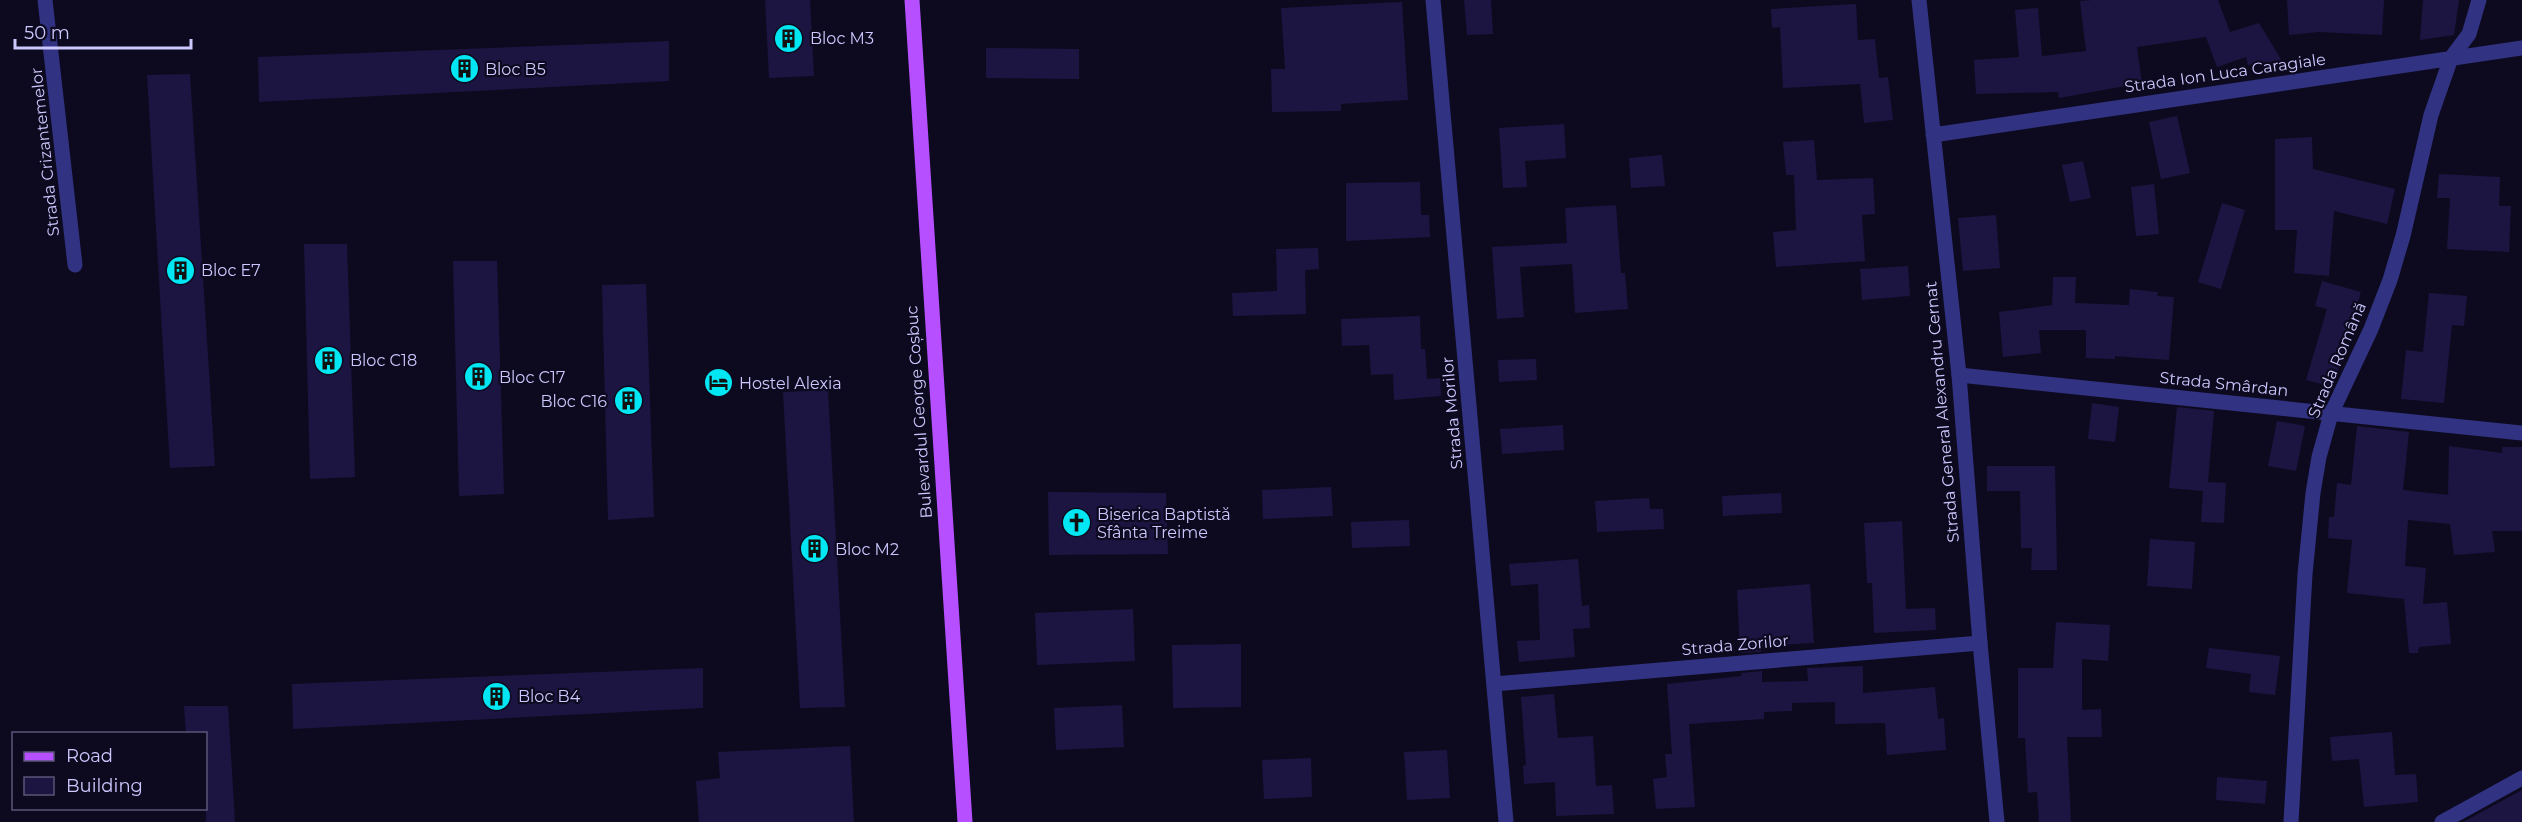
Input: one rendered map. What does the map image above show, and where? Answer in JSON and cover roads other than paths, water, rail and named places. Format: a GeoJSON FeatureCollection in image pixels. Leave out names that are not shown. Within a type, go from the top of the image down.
{"type":"FeatureCollection","features":[{"type":"Feature","properties":{"kind":"main road","name":"Bulevardul George Coșbuc"},"geometry":{"type":"LineString","coordinates":[[912,0],[965,822]]}},
{"type":"Feature","properties":{"kind":"street","name":"Strada Crizantemelor"},"geometry":{"type":"LineString","coordinates":[[45,0],[75,265]]}},
{"type":"Feature","properties":{"kind":"street","name":"Strada Morilor"},"geometry":{"type":"LineString","coordinates":[[1433,0],[1506,822]]}},
{"type":"Feature","properties":{"kind":"street","name":"Strada General Alexandru Cernat"},"geometry":{"type":"LineString","coordinates":[[1918,0],[1959,375],[1997,822]]}},
{"type":"Feature","properties":{"kind":"street","name":"Strada Română"},"geometry":{"type":"LineString","coordinates":[[2291,822],[2309,524],[2319,457],[2331,414],[2371,329],[2390,280],[2403,236],[2431,116],[2451,58],[2469,34],[2479,0]]}},
{"type":"Feature","properties":{"kind":"street","name":"Strada Ion Luca Caragiale"},"geometry":{"type":"LineString","coordinates":[[1933,135],[2522,48]]}},
{"type":"Feature","properties":{"kind":"street","name":"Strada Smârdan"},"geometry":{"type":"LineString","coordinates":[[1959,375],[2522,433]]}},
{"type":"Feature","properties":{"kind":"street","name":"Strada Zorilor"},"geometry":{"type":"LineString","coordinates":[[1494,684],[1980,643]]}},
{"type":"Feature","properties":{"kind":"street"},"geometry":{"type":"LineString","coordinates":[[2442,822],[2522,778]]}},
{"type":"Feature","properties":{"kind":"place","name":"Bloc M3"},"geometry":{"type":"Point","coordinates":[789,38]}},
{"type":"Feature","properties":{"kind":"place","name":"Bloc B5"},"geometry":{"type":"Point","coordinates":[464,69]}},
{"type":"Feature","properties":{"kind":"place","name":"Bloc E7"},"geometry":{"type":"Point","coordinates":[180,270]}},
{"type":"Feature","properties":{"kind":"place","name":"Bloc C18"},"geometry":{"type":"Point","coordinates":[329,360]}},
{"type":"Feature","properties":{"kind":"place","name":"Bloc C17"},"geometry":{"type":"Point","coordinates":[478,377]}},
{"type":"Feature","properties":{"kind":"place","name":"Hostel Alexia"},"geometry":{"type":"Point","coordinates":[718,383]}},
{"type":"Feature","properties":{"kind":"place","name":"Bloc C16"},"geometry":{"type":"Point","coordinates":[628,401]}},
{"type":"Feature","properties":{"kind":"place","name":"Biserica Baptistă Sfânta Treime"},"geometry":{"type":"Point","coordinates":[1076,523]}},
{"type":"Feature","properties":{"kind":"place","name":"Bloc M2"},"geometry":{"type":"Point","coordinates":[814,549]}},
{"type":"Feature","properties":{"kind":"place","name":"Bloc B4"},"geometry":{"type":"Point","coordinates":[497,696]}}]}
